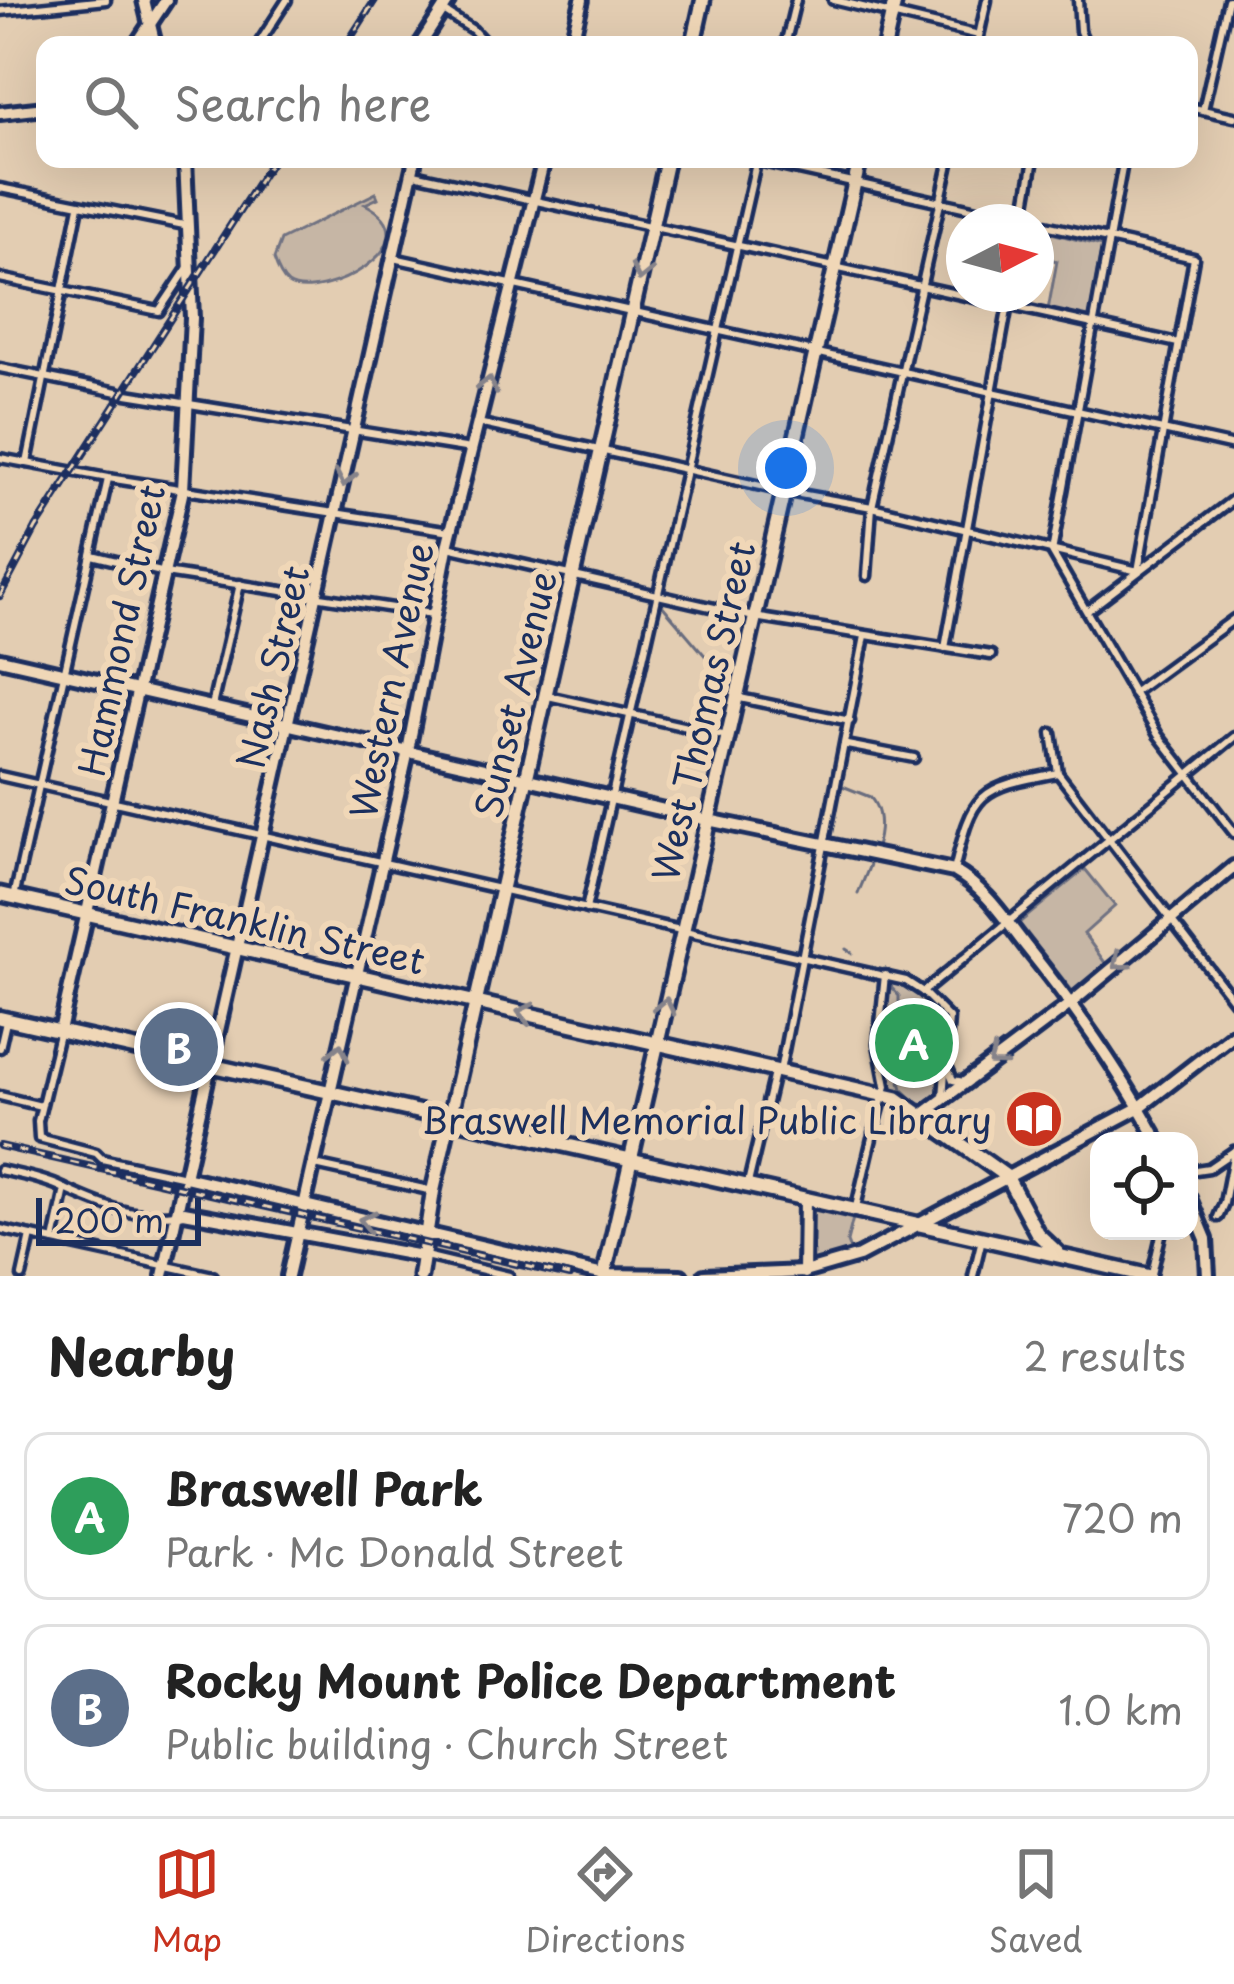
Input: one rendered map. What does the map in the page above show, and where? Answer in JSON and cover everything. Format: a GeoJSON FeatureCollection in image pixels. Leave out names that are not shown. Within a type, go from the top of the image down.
{"type":"FeatureCollection","features":[{"type":"Feature","properties":{"kind":"main road"},"geometry":{"type":"LineString","coordinates":[[695,36],[703,0]]}},
{"type":"Feature","properties":{"kind":"main road","name":"Sunset Avenue"},"geometry":{"type":"LineString","coordinates":[[420,1276],[433,1191],[665,168]]}},
{"type":"Feature","properties":{"kind":"main road","name":"West Thomas Street"},"geometry":{"type":"LineString","coordinates":[[604,1275],[858,168]]}},
{"type":"Feature","properties":{"kind":"main road","name":"South Franklin Street"},"geometry":{"type":"LineString","coordinates":[[7,896],[884,1094],[922,1115],[1007,1177]]}},
{"type":"Feature","properties":{"kind":"main road"},"geometry":{"type":"LineString","coordinates":[[3,1019],[1070,1259]]}},
{"type":"Feature","properties":{"kind":"main road"},"geometry":{"type":"LineString","coordinates":[[1007,1177],[1037,1234],[1054,1251],[1092,1270],[1150,1276]]}},
{"type":"Feature","properties":{"kind":"main road"},"geometry":{"type":"LineString","coordinates":[[986,1240],[1032,1246],[1037,1234]]}},
{"type":"Feature","properties":{"kind":"street"},"geometry":{"type":"LineString","coordinates":[[0,11],[106,0]]}},
{"type":"Feature","properties":{"kind":"street"},"geometry":{"type":"LineString","coordinates":[[144,0],[153,36]]}},
{"type":"Feature","properties":{"kind":"street"},"geometry":{"type":"LineString","coordinates":[[143,36],[166,0]]}},
{"type":"Feature","properties":{"kind":"street"},"geometry":{"type":"LineString","coordinates":[[264,36],[287,0]]}},
{"type":"Feature","properties":{"kind":"street"},"geometry":{"type":"LineString","coordinates":[[573,36],[582,0]]}},
{"type":"Feature","properties":{"kind":"street"},"geometry":{"type":"LineString","coordinates":[[787,36],[796,0]]}},
{"type":"Feature","properties":{"kind":"street"},"geometry":{"type":"LineString","coordinates":[[833,0],[893,7],[980,34],[987,0]]}},
{"type":"Feature","properties":{"kind":"street"},"geometry":{"type":"LineString","coordinates":[[1078,0],[1082,36]]}},
{"type":"Feature","properties":{"kind":"street"},"geometry":{"type":"LineString","coordinates":[[1203,110],[1228,0]]}},
{"type":"Feature","properties":{"kind":"street"},"geometry":{"type":"LineString","coordinates":[[426,36],[446,5],[479,36]]}},
{"type":"Feature","properties":{"kind":"street"},"geometry":{"type":"LineString","coordinates":[[0,112],[36,108]]}},
{"type":"Feature","properties":{"kind":"street"},"geometry":{"type":"LineString","coordinates":[[1198,109],[1234,117]]}},
{"type":"Feature","properties":{"kind":"street","name":"Hammond Street"},"geometry":{"type":"LineString","coordinates":[[41,1106],[184,490],[192,318],[186,168]]}},
{"type":"Feature","properties":{"kind":"street","name":"Nash Street"},"geometry":{"type":"LineString","coordinates":[[164,1270],[414,168]]}},
{"type":"Feature","properties":{"kind":"street","name":"Western Avenue"},"geometry":{"type":"LineString","coordinates":[[288,1276],[408,751],[451,531],[542,168]]}},
{"type":"Feature","properties":{"kind":"street"},"geometry":{"type":"LineString","coordinates":[[586,909],[752,168]]}},
{"type":"Feature","properties":{"kind":"street"},"geometry":{"type":"LineString","coordinates":[[789,168],[949,204]]}},
{"type":"Feature","properties":{"kind":"street"},"geometry":{"type":"LineString","coordinates":[[867,576],[872,507],[948,168]]}},
{"type":"Feature","properties":{"kind":"street"},"geometry":{"type":"LineString","coordinates":[[1030,204],[1033,168]]}},
{"type":"Feature","properties":{"kind":"street"},"geometry":{"type":"LineString","coordinates":[[1122,168],[1052,551],[1157,735],[1234,833]]}},
{"type":"Feature","properties":{"kind":"street"},"geometry":{"type":"LineString","coordinates":[[414,174],[946,294]]}},
{"type":"Feature","properties":{"kind":"street"},"geometry":{"type":"LineString","coordinates":[[0,188],[189,226]]}},
{"type":"Feature","properties":{"kind":"street"},"geometry":{"type":"LineString","coordinates":[[27,463],[80,206]]}},
{"type":"Feature","properties":{"kind":"street"},"geometry":{"type":"LineString","coordinates":[[1054,227],[1194,258],[1138,571]]}},
{"type":"Feature","properties":{"kind":"street"},"geometry":{"type":"LineString","coordinates":[[394,258],[1234,446]]}},
{"type":"Feature","properties":{"kind":"street"},"geometry":{"type":"LineString","coordinates":[[0,278],[159,310],[190,264]]}},
{"type":"Feature","properties":{"kind":"street"},"geometry":{"type":"LineString","coordinates":[[945,648],[1006,312]]}},
{"type":"Feature","properties":{"kind":"street"},"geometry":{"type":"LineString","coordinates":[[1030,312],[1179,343]]}},
{"type":"Feature","properties":{"kind":"street"},"geometry":{"type":"LineString","coordinates":[[0,368],[123,393],[471,448]]}},
{"type":"Feature","properties":{"kind":"street"},"geometry":{"type":"LineString","coordinates":[[478,423],[872,507],[1138,571]]}},
{"type":"Feature","properties":{"kind":"street"},"geometry":{"type":"LineString","coordinates":[[0,458],[451,531]]}},
{"type":"Feature","properties":{"kind":"street"},"geometry":{"type":"LineString","coordinates":[[7,896],[40,784],[108,478]]}},
{"type":"Feature","properties":{"kind":"street"},"geometry":{"type":"LineString","coordinates":[[1087,611],[1234,499]]}},
{"type":"Feature","properties":{"kind":"street"},"geometry":{"type":"LineString","coordinates":[[448,547],[754,617],[992,655]]}},
{"type":"Feature","properties":{"kind":"street"},"geometry":{"type":"LineString","coordinates":[[92,555],[165,573],[436,615]]}},
{"type":"Feature","properties":{"kind":"street"},"geometry":{"type":"LineString","coordinates":[[212,706],[240,584]]}},
{"type":"Feature","properties":{"kind":"street"},"geometry":{"type":"LineString","coordinates":[[1133,693],[1234,619]]}},
{"type":"Feature","properties":{"kind":"street"},"geometry":{"type":"LineString","coordinates":[[747,1186],[803,958],[866,636]]}},
{"type":"Feature","properties":{"kind":"street"},"geometry":{"type":"LineString","coordinates":[[0,659],[954,871],[984,892],[1009,924],[1070,1004],[1153,1132]]}},
{"type":"Feature","properties":{"kind":"street"},"geometry":{"type":"LineString","coordinates":[[545,696],[728,736]]}},
{"type":"Feature","properties":{"kind":"street"},"geometry":{"type":"LineString","coordinates":[[736,697],[850,721]]}},
{"type":"Feature","properties":{"kind":"street"},"geometry":{"type":"LineString","coordinates":[[1052,733],[1058,773],[1234,1001]]}},
{"type":"Feature","properties":{"kind":"street"},"geometry":{"type":"LineString","coordinates":[[923,992],[1234,737]]}},
{"type":"Feature","properties":{"kind":"street"},"geometry":{"type":"LineString","coordinates":[[847,745],[914,758]]}},
{"type":"Feature","properties":{"kind":"street"},"geometry":{"type":"LineString","coordinates":[[954,871],[967,817],[982,796],[1008,782],[1058,773]]}},
{"type":"Feature","properties":{"kind":"street"},"geometry":{"type":"LineString","coordinates":[[0,776],[906,981],[950,1018],[943,1098]]}},
{"type":"Feature","properties":{"kind":"street"},"geometry":{"type":"LineString","coordinates":[[922,1115],[1070,1004],[1234,867]]}},
{"type":"Feature","properties":{"kind":"street"},"geometry":{"type":"LineString","coordinates":[[855,1210],[886,1086],[878,1044],[885,975]]}},
{"type":"Feature","properties":{"kind":"street"},"geometry":{"type":"LineString","coordinates":[[0,1048],[3,1019]]}},
{"type":"Feature","properties":{"kind":"street"},"geometry":{"type":"LineString","coordinates":[[704,1276],[804,1274],[860,1256],[1140,1107],[1234,1034]]}},
{"type":"Feature","properties":{"kind":"street"},"geometry":{"type":"LineString","coordinates":[[946,1059],[952,1079],[964,1082]]}},
{"type":"Feature","properties":{"kind":"street"},"geometry":{"type":"LineString","coordinates":[[0,1096],[41,1106],[36,1131],[42,1140],[184,1183],[423,1244],[509,1276]]}},
{"type":"Feature","properties":{"kind":"street"},"geometry":{"type":"LineString","coordinates":[[1198,1170],[1209,1168],[1234,1150]]}},
{"type":"Feature","properties":{"kind":"street"},"geometry":{"type":"LineString","coordinates":[[1218,1217],[1231,1182],[1234,1150]]}},
{"type":"Feature","properties":{"kind":"street"},"geometry":{"type":"LineString","coordinates":[[315,1165],[433,1191]]}},
{"type":"Feature","properties":{"kind":"street"},"geometry":{"type":"LineString","coordinates":[[0,1170],[65,1189],[93,1204],[152,1217],[184,1212],[298,1232],[423,1244],[604,1275],[681,1276]]}},
{"type":"Feature","properties":{"kind":"street"},"geometry":{"type":"LineString","coordinates":[[54,1240],[65,1189]]}},
{"type":"Feature","properties":{"kind":"street"},"geometry":{"type":"LineString","coordinates":[[804,1274],[805,1199]]}},
{"type":"Feature","properties":{"kind":"street"},"geometry":{"type":"LineString","coordinates":[[1198,1218],[1208,1276]]}},
{"type":"Feature","properties":{"kind":"street"},"geometry":{"type":"LineString","coordinates":[[0,1229],[164,1270],[213,1276]]}},
{"type":"Feature","properties":{"kind":"street"},"geometry":{"type":"LineString","coordinates":[[22,1276],[31,1236]]}},
{"type":"Feature","properties":{"kind":"street"},"geometry":{"type":"LineString","coordinates":[[974,1276],[986,1240]]}},
{"type":"Feature","properties":{"kind":"street"},"geometry":{"type":"LineString","coordinates":[[1150,1276],[1160,1240]]}},
{"type":"Feature","properties":{"kind":"shaded area"},"geometry":{"type":"Polygon","coordinates":[[[376,193],[378,198],[365,204],[384,219],[389,236],[382,252],[366,266],[323,286],[288,284],[274,259],[281,240],[376,193]]]}},
{"type":"Feature","properties":{"kind":"shaded area"},"geometry":{"type":"Polygon","coordinates":[[[1054,234],[1102,246],[1089,319],[1054,311],[1054,234]]]}},
{"type":"Feature","properties":{"kind":"shaded area"},"geometry":{"type":"Polygon","coordinates":[[[1085,869],[1115,906],[1084,934],[1106,964],[1073,992],[1019,923],[1085,869]]]}},
{"type":"Feature","properties":{"kind":"shaded area"},"geometry":{"type":"Polygon","coordinates":[[[893,980],[915,991],[946,1023],[941,1093],[921,1107],[892,1089],[882,1046],[887,983],[893,980]]]}},
{"type":"Feature","properties":{"kind":"shaded area"},"geometry":{"type":"Polygon","coordinates":[[[809,1205],[854,1214],[847,1242],[852,1255],[816,1266],[810,1263],[809,1205]]]}},
{"type":"Feature","properties":{"kind":"waterway"},"geometry":{"type":"LineString","coordinates":[[661,604],[719,672]]}},
{"type":"Feature","properties":{"kind":"waterway"},"geometry":{"type":"LineString","coordinates":[[840,785],[870,797],[879,819],[877,844],[858,894]]}},
{"type":"Feature","properties":{"kind":"waterway"},"geometry":{"type":"LineString","coordinates":[[846,949],[852,953]]}},
{"type":"Feature","properties":{"kind":"waterway"},"geometry":{"type":"LineString","coordinates":[[889,985],[899,996],[899,1004],[925,1022],[916,1059],[900,1082],[922,1108]]}},
{"type":"Feature","properties":{"kind":"waterway"},"geometry":{"type":"LineString","coordinates":[[923,1123],[924,1130],[965,1157]]}},
{"type":"Feature","properties":{"kind":"railway"},"geometry":{"type":"LineString","coordinates":[[352,36],[375,0]]}},
{"type":"Feature","properties":{"kind":"railway"},"geometry":{"type":"LineString","coordinates":[[0,596],[36,528],[267,168]]}},
{"type":"Feature","properties":{"kind":"railway"},"geometry":{"type":"LineString","coordinates":[[0,1146],[569,1276]]}},
{"type":"Feature","properties":{"kind":"place","name":"Braswell Park"},"geometry":{"type":"Point","coordinates":[914,1043]}},
{"type":"Feature","properties":{"kind":"place","name":"Rocky Mount Police Department"},"geometry":{"type":"Point","coordinates":[179,1047]}},
{"type":"Feature","properties":{"kind":"place","name":"Braswell Memorial Public Library"},"geometry":{"type":"Point","coordinates":[1034,1119]}}]}
